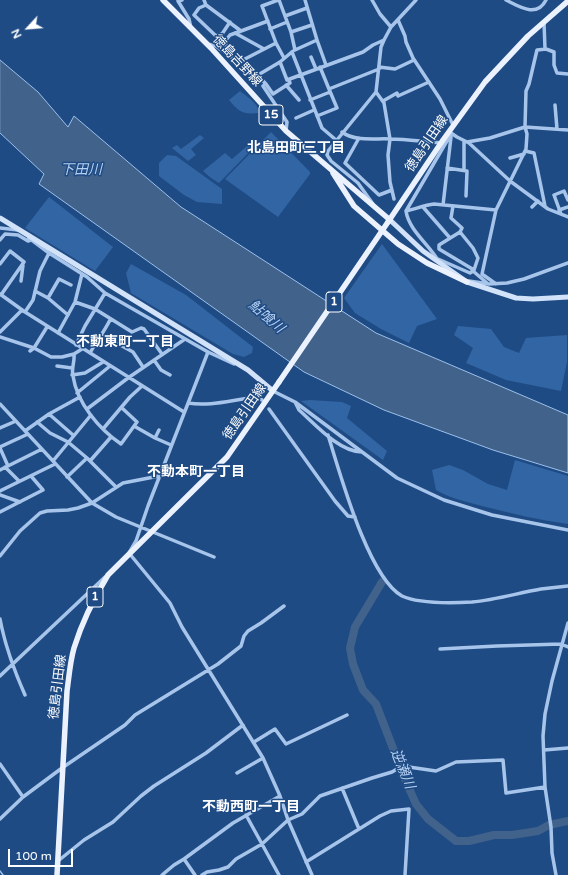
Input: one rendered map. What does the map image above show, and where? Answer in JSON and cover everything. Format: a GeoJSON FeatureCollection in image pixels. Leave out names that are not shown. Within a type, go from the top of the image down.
{"type":"FeatureCollection","features":[{"type":"Feature","properties":{"kind":"main road","name":"徳島吉野線"},"geometry":{"type":"LineString","coordinates":[[163,0],[206,44],[286,131],[389,221]]}},
{"type":"Feature","properties":{"kind":"main road","name":"徳島引田線"},"geometry":{"type":"LineString","coordinates":[[57,875],[62,768],[70,669],[74,648],[96,595],[108,575],[227,457],[441,143],[485,82],[528,36],[568,2]]}},
{"type":"Feature","properties":{"kind":"main road","name":"徳島吉野線"},"geometry":{"type":"LineString","coordinates":[[330,168],[354,206],[398,244],[427,263],[467,282]]}},
{"type":"Feature","properties":{"kind":"street"},"geometry":{"type":"LineString","coordinates":[[182,0],[178,1],[189,19],[192,30]]}},
{"type":"Feature","properties":{"kind":"street"},"geometry":{"type":"LineString","coordinates":[[204,0],[206,5],[241,31]]}},
{"type":"Feature","properties":{"kind":"street"},"geometry":{"type":"LineString","coordinates":[[284,58],[270,29],[262,6],[277,0],[291,32],[300,75],[314,110],[322,128],[336,140]]}},
{"type":"Feature","properties":{"kind":"street"},"geometry":{"type":"LineString","coordinates":[[304,0],[326,65]]}},
{"type":"Feature","properties":{"kind":"street"},"geometry":{"type":"LineString","coordinates":[[372,0],[380,14],[391,27]]}},
{"type":"Feature","properties":{"kind":"street"},"geometry":{"type":"LineString","coordinates":[[378,211],[358,183],[331,161],[327,155],[328,151],[342,132],[376,92],[381,46],[391,27],[416,0]]}},
{"type":"Feature","properties":{"kind":"street"},"geometry":{"type":"LineString","coordinates":[[506,0],[521,8],[530,10],[543,6],[546,0]]}},
{"type":"Feature","properties":{"kind":"street"},"geometry":{"type":"LineString","coordinates":[[206,5],[199,8],[194,15],[216,36],[222,34],[230,22]]}},
{"type":"Feature","properties":{"kind":"street"},"geometry":{"type":"LineString","coordinates":[[284,16],[307,8]]}},
{"type":"Feature","properties":{"kind":"street"},"geometry":{"type":"LineString","coordinates":[[398,20],[414,60],[440,99],[451,130],[444,205]]}},
{"type":"Feature","properties":{"kind":"street"},"geometry":{"type":"LineString","coordinates":[[226,46],[226,40],[230,35],[268,21]]}},
{"type":"Feature","properties":{"kind":"street"},"geometry":{"type":"LineString","coordinates":[[270,29],[287,22]]}},
{"type":"Feature","properties":{"kind":"street"},"geometry":{"type":"LineString","coordinates":[[544,22],[545,49]]}},
{"type":"Feature","properties":{"kind":"street"},"geometry":{"type":"LineString","coordinates":[[291,32],[312,25]]}},
{"type":"Feature","properties":{"kind":"street"},"geometry":{"type":"LineString","coordinates":[[235,33],[264,49]]}},
{"type":"Feature","properties":{"kind":"street"},"geometry":{"type":"LineString","coordinates":[[258,75],[280,62],[294,51],[317,40]]}},
{"type":"Feature","properties":{"kind":"street"},"geometry":{"type":"LineString","coordinates":[[244,60],[273,94],[290,83],[289,80],[363,52],[384,40]]}},
{"type":"Feature","properties":{"kind":"street"},"geometry":{"type":"LineString","coordinates":[[206,44],[216,46],[237,61],[244,60],[276,42]]}},
{"type":"Feature","properties":{"kind":"street"},"geometry":{"type":"LineString","coordinates":[[496,284],[482,274],[496,210],[524,153],[527,134],[525,127],[526,90],[529,84],[537,50],[545,49],[554,52],[554,65],[557,73],[568,74]]}},
{"type":"Feature","properties":{"kind":"street"},"geometry":{"type":"LineString","coordinates":[[311,57],[316,69]]}},
{"type":"Feature","properties":{"kind":"street"},"geometry":{"type":"LineString","coordinates":[[310,100],[379,68],[395,69],[414,60]]}},
{"type":"Feature","properties":{"kind":"street"},"geometry":{"type":"LineString","coordinates":[[280,62],[287,80],[289,80]]}},
{"type":"Feature","properties":{"kind":"street"},"geometry":{"type":"LineString","coordinates":[[317,116],[337,108],[320,67]]}},
{"type":"Feature","properties":{"kind":"street"},"geometry":{"type":"LineString","coordinates":[[383,101],[397,93],[398,96],[429,82]]}},
{"type":"Feature","properties":{"kind":"street"},"geometry":{"type":"LineString","coordinates":[[266,84],[263,86],[287,122],[286,131]]}},
{"type":"Feature","properties":{"kind":"street"},"geometry":{"type":"LineString","coordinates":[[286,85],[298,100]]}},
{"type":"Feature","properties":{"kind":"street"},"geometry":{"type":"LineString","coordinates":[[376,92],[384,103],[390,139],[388,155],[394,199]]}},
{"type":"Feature","properties":{"kind":"street"},"geometry":{"type":"LineString","coordinates":[[555,105],[557,129]]}},
{"type":"Feature","properties":{"kind":"street"},"geometry":{"type":"LineString","coordinates":[[296,118],[314,110]]}},
{"type":"Feature","properties":{"kind":"street"},"geometry":{"type":"LineString","coordinates":[[465,141],[490,138],[525,127],[568,130]]}},
{"type":"Feature","properties":{"kind":"street"},"geometry":{"type":"LineString","coordinates":[[451,130],[510,182],[545,206],[568,217]]}},
{"type":"Feature","properties":{"kind":"street"},"geometry":{"type":"LineString","coordinates":[[451,130],[406,211],[407,218],[439,261],[470,273],[473,270],[478,258],[473,248],[460,232]]}},
{"type":"Feature","properties":{"kind":"street"},"geometry":{"type":"LineString","coordinates":[[342,132],[346,136],[359,138],[441,143]]}},
{"type":"Feature","properties":{"kind":"street"},"geometry":{"type":"LineString","coordinates":[[359,138],[345,163],[379,195],[392,190]]}},
{"type":"Feature","properties":{"kind":"street"},"geometry":{"type":"LineString","coordinates":[[465,141],[464,170],[467,171],[466,196]]}},
{"type":"Feature","properties":{"kind":"street"},"geometry":{"type":"LineString","coordinates":[[510,158],[524,153],[534,152],[545,206]]}},
{"type":"Feature","properties":{"kind":"street"},"geometry":{"type":"LineString","coordinates":[[447,168],[464,170]]}},
{"type":"Feature","properties":{"kind":"street"},"geometry":{"type":"LineString","coordinates":[[548,197],[566,190],[568,200]]}},
{"type":"Feature","properties":{"kind":"street"},"geometry":{"type":"LineString","coordinates":[[554,195],[561,214]]}},
{"type":"Feature","properties":{"kind":"street"},"geometry":{"type":"LineString","coordinates":[[532,207],[538,201]]}},
{"type":"Feature","properties":{"kind":"street"},"geometry":{"type":"LineString","coordinates":[[406,211],[427,205],[444,205],[496,210]]}},
{"type":"Feature","properties":{"kind":"street"},"geometry":{"type":"LineString","coordinates":[[453,206],[452,218],[462,228],[460,232],[439,245],[439,249],[473,270],[489,284]]}},
{"type":"Feature","properties":{"kind":"street"},"geometry":{"type":"LineString","coordinates":[[423,207],[450,238]]}},
{"type":"Feature","properties":{"kind":"street"},"geometry":{"type":"LineString","coordinates":[[559,210],[568,207]]}},
{"type":"Feature","properties":{"kind":"street"},"geometry":{"type":"LineString","coordinates":[[0,218],[248,370],[273,391],[295,402],[397,478],[444,500],[492,515],[568,530]]}},
{"type":"Feature","properties":{"kind":"street"},"geometry":{"type":"LineString","coordinates":[[389,221],[423,251],[467,282],[516,298],[533,299],[568,297]]}},
{"type":"Feature","properties":{"kind":"street"},"geometry":{"type":"LineString","coordinates":[[0,228],[18,230]]}},
{"type":"Feature","properties":{"kind":"street"},"geometry":{"type":"LineString","coordinates":[[0,240],[5,234],[18,235],[28,241],[32,240]]}},
{"type":"Feature","properties":{"kind":"street"},"geometry":{"type":"LineString","coordinates":[[27,235],[49,253],[87,276],[105,293],[208,352],[248,370]]}},
{"type":"Feature","properties":{"kind":"street"},"geometry":{"type":"LineString","coordinates":[[1,261],[10,251],[24,262]]}},
{"type":"Feature","properties":{"kind":"street"},"geometry":{"type":"LineString","coordinates":[[0,332],[33,300],[40,271],[49,253]]}},
{"type":"Feature","properties":{"kind":"street"},"geometry":{"type":"LineString","coordinates":[[21,281],[21,272],[24,262]]}},
{"type":"Feature","properties":{"kind":"street"},"geometry":{"type":"LineString","coordinates":[[24,262],[1,295],[82,349],[184,412]]}},
{"type":"Feature","properties":{"kind":"street"},"geometry":{"type":"LineString","coordinates":[[467,282],[472,281],[489,284],[507,284],[568,263]]}},
{"type":"Feature","properties":{"kind":"street"},"geometry":{"type":"LineString","coordinates":[[58,333],[75,302],[82,274]]}},
{"type":"Feature","properties":{"kind":"street"},"geometry":{"type":"LineString","coordinates":[[48,298],[59,279],[71,285]]}},
{"type":"Feature","properties":{"kind":"street"},"geometry":{"type":"LineString","coordinates":[[35,291],[48,298],[68,315]]}},
{"type":"Feature","properties":{"kind":"street"},"geometry":{"type":"LineString","coordinates":[[76,345],[85,326],[105,293]]}},
{"type":"Feature","properties":{"kind":"street"},"geometry":{"type":"LineString","coordinates":[[75,302],[95,309],[110,320],[132,332],[140,328],[144,329],[162,354]]}},
{"type":"Feature","properties":{"kind":"street"},"geometry":{"type":"LineString","coordinates":[[90,354],[98,338],[102,335],[110,320]]}},
{"type":"Feature","properties":{"kind":"street"},"geometry":{"type":"LineString","coordinates":[[32,349],[47,326]]}},
{"type":"Feature","properties":{"kind":"street"},"geometry":{"type":"LineString","coordinates":[[102,335],[133,352],[143,367]]}},
{"type":"Feature","properties":{"kind":"street"},"geometry":{"type":"LineString","coordinates":[[0,337],[51,357],[62,357],[74,354],[82,349]]}},
{"type":"Feature","properties":{"kind":"street"},"geometry":{"type":"LineString","coordinates":[[87,409],[143,367],[185,339]]}},
{"type":"Feature","properties":{"kind":"street"},"geometry":{"type":"LineString","coordinates":[[208,352],[171,445],[136,541],[129,553],[170,603],[182,627],[254,742],[280,796],[288,820],[312,875]]}},
{"type":"Feature","properties":{"kind":"street"},"geometry":{"type":"LineString","coordinates":[[74,354],[75,361],[72,368],[72,375],[77,393],[91,415],[103,429],[121,444],[137,422],[122,408]]}},
{"type":"Feature","properties":{"kind":"street"},"geometry":{"type":"LineString","coordinates":[[154,360],[161,370],[170,375]]}},
{"type":"Feature","properties":{"kind":"street"},"geometry":{"type":"LineString","coordinates":[[72,375],[85,373],[103,362]]}},
{"type":"Feature","properties":{"kind":"street"},"geometry":{"type":"LineString","coordinates":[[57,366],[72,368]]}},
{"type":"Feature","properties":{"kind":"street"},"geometry":{"type":"LineString","coordinates":[[77,393],[110,366]]}},
{"type":"Feature","properties":{"kind":"street"},"geometry":{"type":"LineString","coordinates":[[103,429],[130,397],[142,386]]}},
{"type":"Feature","properties":{"kind":"street"},"geometry":{"type":"LineString","coordinates":[[25,431],[49,414],[80,397]]}},
{"type":"Feature","properties":{"kind":"street"},"geometry":{"type":"LineString","coordinates":[[188,403],[196,405],[212,404],[258,397],[262,400]]}},
{"type":"Feature","properties":{"kind":"street"},"geometry":{"type":"LineString","coordinates":[[295,402],[299,410],[341,446],[354,452],[363,452]]}},
{"type":"Feature","properties":{"kind":"street"},"geometry":{"type":"LineString","coordinates":[[0,404],[92,504],[116,518],[214,557]]}},
{"type":"Feature","properties":{"kind":"street"},"geometry":{"type":"LineString","coordinates":[[269,409],[335,501],[348,516],[355,518]]}},
{"type":"Feature","properties":{"kind":"street"},"geometry":{"type":"LineString","coordinates":[[49,414],[74,435]]}},
{"type":"Feature","properties":{"kind":"street"},"geometry":{"type":"LineString","coordinates":[[0,491],[31,476],[54,462],[68,442],[91,415]]}},
{"type":"Feature","properties":{"kind":"street"},"geometry":{"type":"LineString","coordinates":[[0,428],[16,421]]}},
{"type":"Feature","properties":{"kind":"street"},"geometry":{"type":"LineString","coordinates":[[37,422],[50,433],[68,442],[89,459],[116,487]]}},
{"type":"Feature","properties":{"kind":"street"},"geometry":{"type":"LineString","coordinates":[[134,426],[171,445]]}},
{"type":"Feature","properties":{"kind":"street"},"geometry":{"type":"LineString","coordinates":[[155,438],[159,430]]}},
{"type":"Feature","properties":{"kind":"street"},"geometry":{"type":"LineString","coordinates":[[19,481],[7,467],[0,448],[28,434]]}},
{"type":"Feature","properties":{"kind":"street"},"geometry":{"type":"LineString","coordinates":[[328,435],[355,518],[372,560],[395,591],[403,596],[434,602],[473,602],[506,597],[541,589],[568,586]]}},
{"type":"Feature","properties":{"kind":"street"},"geometry":{"type":"LineString","coordinates":[[67,476],[89,459],[112,438]]}},
{"type":"Feature","properties":{"kind":"street"},"geometry":{"type":"LineString","coordinates":[[0,470],[42,449]]}},
{"type":"Feature","properties":{"kind":"street"},"geometry":{"type":"LineString","coordinates":[[0,512],[43,490],[31,476]]}},
{"type":"Feature","properties":{"kind":"street"},"geometry":{"type":"LineString","coordinates":[[0,556],[16,535],[40,513],[47,511],[68,510],[92,504],[123,483],[132,480],[160,476]]}},
{"type":"Feature","properties":{"kind":"street"},"geometry":{"type":"LineString","coordinates":[[0,495],[20,502]]}},
{"type":"Feature","properties":{"kind":"street"},"geometry":{"type":"LineString","coordinates":[[0,676],[108,575]]}},
{"type":"Feature","properties":{"kind":"street"},"geometry":{"type":"LineString","coordinates":[[0,819],[23,797],[62,768],[125,725],[134,715],[180,686],[209,670],[241,646],[244,636],[248,631],[262,623],[284,606]]}},
{"type":"Feature","properties":{"kind":"street"},"geometry":{"type":"LineString","coordinates":[[0,619],[4,640],[24,695]]}},
{"type":"Feature","properties":{"kind":"street"},"geometry":{"type":"LineString","coordinates":[[556,875],[552,853],[551,824],[545,787],[543,736],[545,714],[552,681],[568,623]]}},
{"type":"Feature","properties":{"kind":"street"},"geometry":{"type":"LineString","coordinates":[[440,649],[561,644],[568,647]]}},
{"type":"Feature","properties":{"kind":"street"},"geometry":{"type":"LineString","coordinates":[[254,742],[275,729],[286,744],[347,715]]}},
{"type":"Feature","properties":{"kind":"street"},"geometry":{"type":"LineString","coordinates":[[57,862],[84,840],[113,822],[154,786],[180,768],[206,753],[242,725]]}},
{"type":"Feature","properties":{"kind":"street"},"geometry":{"type":"LineString","coordinates":[[544,750],[568,748]]}},
{"type":"Feature","properties":{"kind":"street"},"geometry":{"type":"LineString","coordinates":[[237,773],[263,758]]}},
{"type":"Feature","properties":{"kind":"street"},"geometry":{"type":"LineString","coordinates":[[202,875],[207,872],[228,867],[236,860],[262,844],[288,820],[302,814],[320,796],[392,772],[402,766],[436,771],[456,762],[503,760],[506,792],[545,787]]}},
{"type":"Feature","properties":{"kind":"street"},"geometry":{"type":"LineString","coordinates":[[0,764],[23,797]]}},
{"type":"Feature","properties":{"kind":"street"},"geometry":{"type":"LineString","coordinates":[[342,788],[359,829]]}},
{"type":"Feature","properties":{"kind":"street"},"geometry":{"type":"LineString","coordinates":[[162,875],[218,833],[280,796]]}},
{"type":"Feature","properties":{"kind":"street"},"geometry":{"type":"LineString","coordinates":[[306,862],[386,813],[409,809],[405,875]]}},
{"type":"Feature","properties":{"kind":"street"},"geometry":{"type":"LineString","coordinates":[[246,816],[279,875]]}},
{"type":"Feature","properties":{"kind":"street"},"geometry":{"type":"LineString","coordinates":[[184,859],[195,875]]}},
{"type":"Feature","properties":{"kind":"street"},"geometry":{"type":"LineString","coordinates":[[219,870],[222,875]]}},
{"type":"Feature","properties":{"kind":"shaded area"},"geometry":{"type":"Polygon","coordinates":[[[240,91],[255,104],[258,113],[245,113],[235,107],[229,100],[240,91]]]}},
{"type":"Feature","properties":{"kind":"shaded area"},"geometry":{"type":"Polygon","coordinates":[[[271,132],[310,172],[278,217],[225,179],[271,132]]]}},
{"type":"Feature","properties":{"kind":"shaded area"},"geometry":{"type":"Polygon","coordinates":[[[200,135],[204,138],[191,149],[196,155],[188,161],[172,148],[177,145],[181,149],[200,135]]]}},
{"type":"Feature","properties":{"kind":"shaded area"},"geometry":{"type":"Polygon","coordinates":[[[253,141],[257,144],[219,183],[203,171],[225,153],[232,159],[253,141]]]}},
{"type":"Feature","properties":{"kind":"shaded area"},"geometry":{"type":"Polygon","coordinates":[[[167,155],[176,156],[222,189],[222,204],[197,202],[184,195],[159,176],[159,163],[167,155]]]}},
{"type":"Feature","properties":{"kind":"shaded area"},"geometry":{"type":"Polygon","coordinates":[[[49,197],[113,247],[95,271],[25,228],[49,197]]]}},
{"type":"Feature","properties":{"kind":"shaded area"},"geometry":{"type":"Polygon","coordinates":[[[382,244],[437,319],[417,326],[409,343],[381,329],[355,313],[344,298],[382,244]]]}},
{"type":"Feature","properties":{"kind":"shaded area"},"geometry":{"type":"Polygon","coordinates":[[[131,264],[186,295],[253,347],[252,353],[244,357],[233,354],[131,293],[126,273],[131,264]]]}},
{"type":"Feature","properties":{"kind":"shaded area"},"geometry":{"type":"Polygon","coordinates":[[[458,326],[491,329],[504,347],[519,353],[526,338],[567,335],[567,362],[561,391],[506,380],[466,363],[473,348],[454,335],[458,326]]]}},
{"type":"Feature","properties":{"kind":"shaded area"},"geometry":{"type":"Polygon","coordinates":[[[310,400],[342,402],[351,406],[347,418],[387,451],[383,460],[301,401],[310,400]]]}},
{"type":"Feature","properties":{"kind":"shaded area"},"geometry":{"type":"Polygon","coordinates":[[[515,460],[568,476],[568,524],[527,517],[486,507],[454,498],[436,490],[432,470],[449,465],[463,470],[488,484],[507,490],[515,460]]]}},
{"type":"Feature","properties":{"kind":"water","name":"下田川"},"geometry":{"type":"Polygon","coordinates":[[[0,60],[38,92],[68,127],[74,116],[181,207],[376,333],[568,415],[568,473],[493,450],[384,410],[304,372],[39,184],[44,174],[0,133],[0,60]]]}},
{"type":"Feature","properties":{"kind":"waterway","name":"逆瀬川"},"geometry":{"type":"LineString","coordinates":[[382,582],[355,627],[350,648],[353,664],[363,690],[376,704],[416,804],[428,819],[456,841],[469,841],[494,835],[512,835],[538,831],[549,825],[568,821]]}},
{"type":"Feature","properties":{"kind":"waterway"},"geometry":{"type":"LineString","coordinates":[[0,871],[3,875]]}},
{"type":"Feature","properties":{"kind":"district","name":"北島田町三丁目"},"geometry":{"type":"Point","coordinates":[296,148]}},
{"type":"Feature","properties":{"kind":"district","name":"不動東町一丁目"},"geometry":{"type":"Point","coordinates":[125,342]}},
{"type":"Feature","properties":{"kind":"district","name":"不動本町一丁目"},"geometry":{"type":"Point","coordinates":[196,472]}},
{"type":"Feature","properties":{"kind":"district","name":"不動西町一丁目"},"geometry":{"type":"Point","coordinates":[251,807]}},
{"type":"Feature","properties":{"kind":"water label","name":"鮎喰川"},"geometry":{"type":"Point","coordinates":[266,317]}}]}
